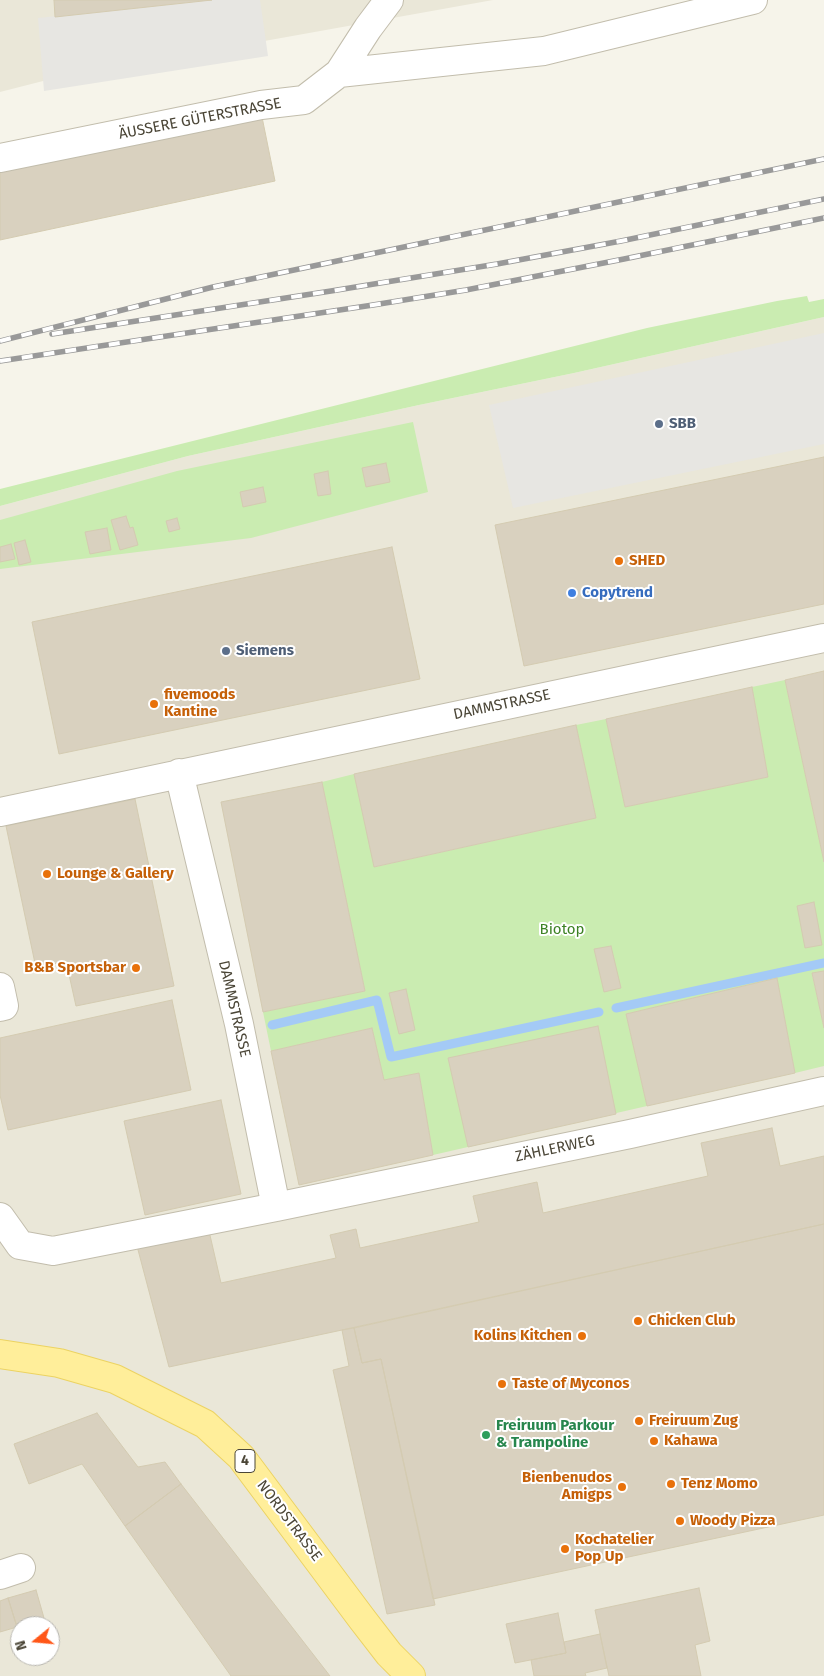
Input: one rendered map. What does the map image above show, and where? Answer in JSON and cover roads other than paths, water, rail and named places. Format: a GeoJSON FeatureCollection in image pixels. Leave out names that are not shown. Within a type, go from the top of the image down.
{"type":"FeatureCollection","features":[{"type":"Feature","properties":{"kind":"main road","name":"NORDSTRASSE"},"geometry":{"type":"LineString","coordinates":[[0,1354],[59,1363],[115,1379],[205,1424],[242,1457],[389,1654],[412,1676]]}},
{"type":"Feature","properties":{"kind":"street","name":"ÄUSSERE GÜTERSTRASSE"},"geometry":{"type":"LineString","coordinates":[[0,158],[261,105],[304,100],[339,74],[368,28],[390,0]]}},
{"type":"Feature","properties":{"kind":"street"},"geometry":{"type":"LineString","coordinates":[[339,74],[544,51],[753,0]]}},
{"type":"Feature","properties":{"kind":"street","name":"DAMMSTRASSE"},"geometry":{"type":"LineString","coordinates":[[0,812],[824,638]]}},
{"type":"Feature","properties":{"kind":"street","name":"DAMMSTRASSE"},"geometry":{"type":"LineString","coordinates":[[179,774],[281,1206]]}},
{"type":"Feature","properties":{"kind":"street","name":"ZÄHLERWEG"},"geometry":{"type":"LineString","coordinates":[[0,1217],[20,1245],[53,1251],[630,1134],[824,1091]]}},
{"type":"Feature","properties":{"kind":"waterway"},"geometry":{"type":"LineString","coordinates":[[616,1008],[824,963]]}},
{"type":"Feature","properties":{"kind":"waterway"},"geometry":{"type":"LineString","coordinates":[[272,1025],[377,1000],[391,1057],[599,1012]]}},
{"type":"Feature","properties":{"kind":"railway"},"geometry":{"type":"LineString","coordinates":[[0,341],[213,287],[824,159]]}},
{"type":"Feature","properties":{"kind":"railway"},"geometry":{"type":"LineString","coordinates":[[52,334],[497,264],[621,241],[824,199]]}},
{"type":"Feature","properties":{"kind":"railway"},"geometry":{"type":"LineString","coordinates":[[0,361],[466,290],[824,218]]}},
{"type":"Feature","properties":{"kind":"place","name":"SBB"},"geometry":{"type":"Point","coordinates":[659,424]}},
{"type":"Feature","properties":{"kind":"place","name":"SHED"},"geometry":{"type":"Point","coordinates":[619,561]}},
{"type":"Feature","properties":{"kind":"place","name":"Copytrend"},"geometry":{"type":"Point","coordinates":[572,593]}},
{"type":"Feature","properties":{"kind":"place","name":"Siemens"},"geometry":{"type":"Point","coordinates":[226,651]}},
{"type":"Feature","properties":{"kind":"place","name":"fivemoods Kantine"},"geometry":{"type":"Point","coordinates":[154,704]}},
{"type":"Feature","properties":{"kind":"place","name":"Lounge & Gallery"},"geometry":{"type":"Point","coordinates":[47,874]}},
{"type":"Feature","properties":{"kind":"place","name":"B&B Sportsbar"},"geometry":{"type":"Point","coordinates":[136,968]}},
{"type":"Feature","properties":{"kind":"place","name":"Chicken Club"},"geometry":{"type":"Point","coordinates":[638,1321]}},
{"type":"Feature","properties":{"kind":"place","name":"Kolins Kitchen"},"geometry":{"type":"Point","coordinates":[582,1336]}},
{"type":"Feature","properties":{"kind":"place","name":"Taste of Myconos"},"geometry":{"type":"Point","coordinates":[502,1384]}},
{"type":"Feature","properties":{"kind":"place","name":"Freiruum Zug"},"geometry":{"type":"Point","coordinates":[639,1421]}},
{"type":"Feature","properties":{"kind":"place","name":"Freiruum Parkour & Trampoline"},"geometry":{"type":"Point","coordinates":[486,1435]}},
{"type":"Feature","properties":{"kind":"place","name":"Kahawa"},"geometry":{"type":"Point","coordinates":[654,1441]}},
{"type":"Feature","properties":{"kind":"place","name":"Tenz Momo"},"geometry":{"type":"Point","coordinates":[671,1484]}},
{"type":"Feature","properties":{"kind":"place","name":"Bienbenudos Amigps"},"geometry":{"type":"Point","coordinates":[622,1487]}},
{"type":"Feature","properties":{"kind":"place","name":"Woody Pizza"},"geometry":{"type":"Point","coordinates":[680,1521]}},
{"type":"Feature","properties":{"kind":"place","name":"Kochatelier Pop Up"},"geometry":{"type":"Point","coordinates":[565,1549]}},
{"type":"Feature","properties":{"kind":"park label","name":"Biotop"},"geometry":{"type":"Point","coordinates":[562,930]}}]}
